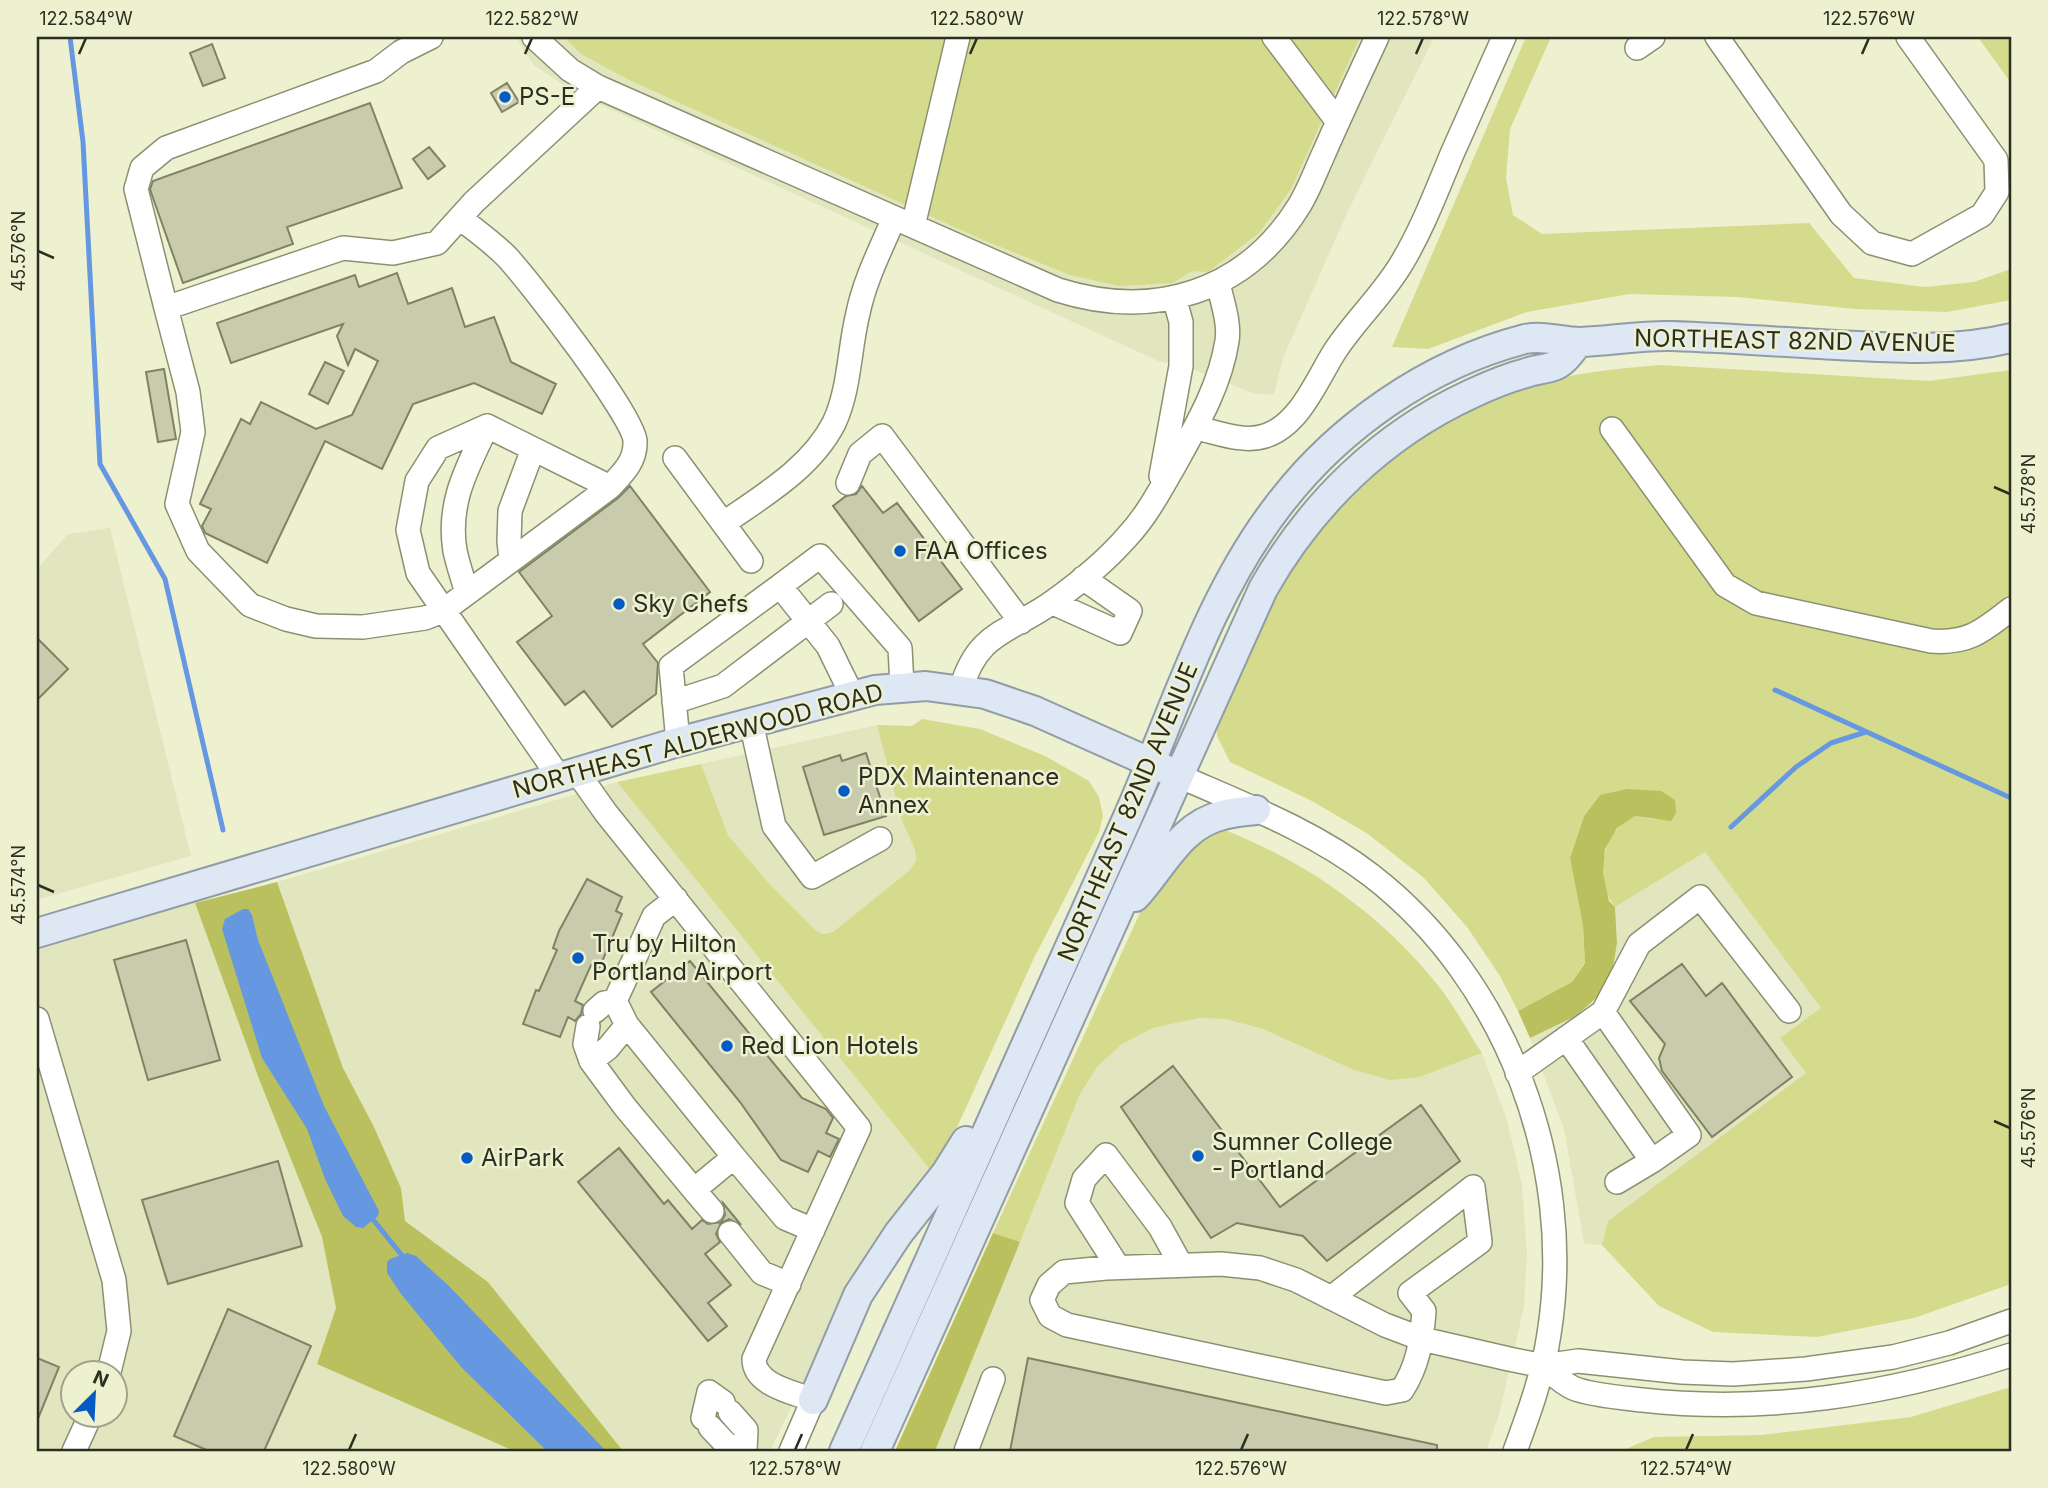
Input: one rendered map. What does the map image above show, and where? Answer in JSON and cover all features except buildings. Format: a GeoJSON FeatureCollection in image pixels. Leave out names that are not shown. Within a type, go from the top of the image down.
{"type":"FeatureCollection","features":[{"type":"Feature","properties":{"kind":"main road","name":"NORTHEAST 82ND AVENUE"},"geometry":{"type":"LineString","coordinates":[[844,1451],[1024,1050],[1219,603],[1237,568],[1279,504],[1332,448],[1364,419],[1400,394],[1462,361],[1532,337],[1579,342],[1668,335],[1929,348],[1965,346],[2011,338]]}},
{"type":"Feature","properties":{"kind":"main road","name":"NORTHEAST 82ND AVENUE"},"geometry":{"type":"LineString","coordinates":[[875,1451],[1110,926],[1279,561],[1319,509],[1353,473],[1401,433],[1470,394],[1508,378],[1560,363],[1579,342]]}},
{"type":"Feature","properties":{"kind":"main road","name":"NORTHEAST ALDERWOOD ROAD"},"geometry":{"type":"LineString","coordinates":[[37,933],[678,742],[852,695],[902,686],[961,689],[1015,704],[1179,776]]}},
{"type":"Feature","properties":{"kind":"main road"},"geometry":{"type":"LineString","coordinates":[[1110,926],[1191,830],[1222,815],[1256,810]]}},
{"type":"Feature","properties":{"kind":"main road"},"geometry":{"type":"LineString","coordinates":[[813,1400],[858,1295],[898,1234],[947,1173],[1024,1050]]}},
{"type":"Feature","properties":{"kind":"street"},"geometry":{"type":"LineString","coordinates":[[431,37],[401,52],[376,71],[166,148],[142,168],[136,189],[188,392],[193,432],[177,504],[198,551],[250,605],[286,619],[316,626],[363,627],[425,618],[443,611],[610,487],[633,458],[635,439],[627,420],[585,357],[506,256],[460,218]]}},
{"type":"Feature","properties":{"kind":"street"},"geometry":{"type":"LineString","coordinates":[[534,37],[570,70],[598,87],[1047,285],[1087,299],[1124,303],[1197,292],[1218,284],[1256,256],[1300,205],[1377,37]]}},
{"type":"Feature","properties":{"kind":"street"},"geometry":{"type":"LineString","coordinates":[[724,523],[786,480],[808,458],[833,424],[845,390],[858,313],[867,279],[904,222],[958,37]]}},
{"type":"Feature","properties":{"kind":"street"},"geometry":{"type":"LineString","coordinates":[[1274,37],[1338,122]]}},
{"type":"Feature","properties":{"kind":"street"},"geometry":{"type":"LineString","coordinates":[[1197,428],[1245,439],[1265,436],[1282,427],[1302,405],[1343,340],[1402,262],[1422,225],[1504,37]]}},
{"type":"Feature","properties":{"kind":"street"},"geometry":{"type":"LineString","coordinates":[[1717,37],[1841,214],[1872,243],[1912,254],[1982,215],[1997,192],[1996,160],[1908,37]]}},
{"type":"Feature","properties":{"kind":"street"},"geometry":{"type":"LineString","coordinates":[[166,308],[342,248],[393,253],[437,243],[598,87]]}},
{"type":"Feature","properties":{"kind":"street"},"geometry":{"type":"LineString","coordinates":[[961,689],[970,662],[978,651],[997,635],[1053,603],[1083,578],[1127,537],[1155,499],[1197,428],[1217,378],[1228,339],[1218,284]]}},
{"type":"Feature","properties":{"kind":"street"},"geometry":{"type":"LineString","coordinates":[[1155,499],[1169,440],[1181,366],[1181,322],[1174,297]]}},
{"type":"Feature","properties":{"kind":"street"},"geometry":{"type":"LineString","coordinates":[[486,426],[610,487]]}},
{"type":"Feature","properties":{"kind":"street"},"geometry":{"type":"LineString","coordinates":[[486,426],[438,448],[417,481],[408,530],[418,573],[443,611],[568,774],[601,806],[859,1128],[754,1359],[754,1368],[770,1383],[813,1400],[791,1451]]}},
{"type":"Feature","properties":{"kind":"street"},"geometry":{"type":"LineString","coordinates":[[467,593],[455,551],[453,516],[460,481],[486,426]]}},
{"type":"Feature","properties":{"kind":"street"},"geometry":{"type":"LineString","coordinates":[[1612,429],[1725,585],[1756,603],[1931,641],[1951,642],[1984,630],[2011,609]]}},
{"type":"Feature","properties":{"kind":"street"},"geometry":{"type":"LineString","coordinates":[[848,483],[860,454],[882,436],[1021,622]]}},
{"type":"Feature","properties":{"kind":"street"},"geometry":{"type":"LineString","coordinates":[[511,560],[510,511],[533,449]]}},
{"type":"Feature","properties":{"kind":"street"},"geometry":{"type":"LineString","coordinates":[[676,458],[751,561]]}},
{"type":"Feature","properties":{"kind":"street"},"geometry":{"type":"LineString","coordinates":[[678,742],[671,666],[820,556],[900,648],[902,686]]}},
{"type":"Feature","properties":{"kind":"street"},"geometry":{"type":"LineString","coordinates":[[1053,603],[1120,633],[1130,611],[1083,578]]}},
{"type":"Feature","properties":{"kind":"street"},"geometry":{"type":"LineString","coordinates":[[780,586],[828,646],[852,695]]}},
{"type":"Feature","properties":{"kind":"street"},"geometry":{"type":"LineString","coordinates":[[674,702],[723,686],[831,604]]}},
{"type":"Feature","properties":{"kind":"street"},"geometry":{"type":"LineString","coordinates":[[751,722],[774,826],[811,877],[880,839]]}},
{"type":"Feature","properties":{"kind":"street","name":"NORTHEAST ALDERWOOD ROAD"},"geometry":{"type":"LineString","coordinates":[[1179,776],[1297,828],[1347,858],[1395,895],[1421,919],[1467,978],[1502,1038],[1533,1114],[1541,1144],[1552,1209],[1554,1272],[1543,1366],[1515,1451]]}},
{"type":"Feature","properties":{"kind":"street"},"geometry":{"type":"LineString","coordinates":[[1517,1073],[1603,1012],[1639,944],[1700,897],[1789,1011]]}},
{"type":"Feature","properties":{"kind":"street"},"geometry":{"type":"LineString","coordinates":[[676,899],[654,916],[599,1013],[585,1044],[592,1061],[625,1107],[712,1211]]}},
{"type":"Feature","properties":{"kind":"street"},"geometry":{"type":"LineString","coordinates":[[1603,1012],[1689,1135],[1617,1182]]}},
{"type":"Feature","properties":{"kind":"street"},"geometry":{"type":"LineString","coordinates":[[599,1013],[627,1025],[785,1218],[813,1230]]}},
{"type":"Feature","properties":{"kind":"street"},"geometry":{"type":"LineString","coordinates":[[37,1019],[114,1280],[119,1331],[113,1358]]}},
{"type":"Feature","properties":{"kind":"street"},"geometry":{"type":"LineString","coordinates":[[592,1061],[608,1048],[627,1025]]}},
{"type":"Feature","properties":{"kind":"street"},"geometry":{"type":"LineString","coordinates":[[1566,1038],[1652,1161]]}},
{"type":"Feature","properties":{"kind":"street"},"geometry":{"type":"LineString","coordinates":[[1118,1267],[1076,1203],[1084,1179],[1106,1155],[1160,1227],[1181,1265]]}},
{"type":"Feature","properties":{"kind":"street"},"geometry":{"type":"LineString","coordinates":[[694,1190],[734,1157]]}},
{"type":"Feature","properties":{"kind":"street"},"geometry":{"type":"LineString","coordinates":[[1331,1298],[1474,1187],[1480,1242],[1410,1293],[1424,1311],[1422,1339],[1412,1376],[1402,1390],[1386,1393],[1067,1325],[1050,1316],[1042,1300],[1049,1285],[1064,1272],[1118,1267],[1221,1264],[1260,1268],[1296,1280],[1331,1298],[1385,1325],[1422,1339],[1543,1366],[1578,1361],[1682,1372],[1733,1374],[1893,1357],[1948,1343],[2011,1321]]}},
{"type":"Feature","properties":{"kind":"street"},"geometry":{"type":"LineString","coordinates":[[730,1233],[762,1273],[789,1284]]}},
{"type":"Feature","properties":{"kind":"street"},"geometry":{"type":"LineString","coordinates":[[1543,1366],[1573,1388],[1618,1397],[1669,1403],[1772,1403],[1856,1395],[1946,1376],[2011,1355]]}},
{"type":"Feature","properties":{"kind":"street"},"geometry":{"type":"LineString","coordinates":[[1851,1363],[1856,1395]]}},
{"type":"Feature","properties":{"kind":"street"},"geometry":{"type":"LineString","coordinates":[[966,1451],[993,1379]]}},
{"type":"Feature","properties":{"kind":"street"},"geometry":{"type":"LineString","coordinates":[[709,1392],[746,1430],[743,1451],[726,1444],[706,1423],[709,1392]]}},
{"type":"Feature","properties":{"kind":"street"},"geometry":{"type":"LineString","coordinates":[[74,1451],[85,1428]]}},
{"type":"Feature","properties":{"kind":"shaded area"},"geometry":{"type":"Polygon","coordinates":[[[515,37],[1434,37],[1348,211],[1283,358],[1274,395],[1253,393],[1187,367],[1158,361],[575,93],[534,65],[515,37]]]}},
{"type":"Feature","properties":{"kind":"shaded area"},"geometry":{"type":"Polygon","coordinates":[[[110,528],[191,856],[37,900],[37,569],[68,534],[110,528]]]}},
{"type":"Feature","properties":{"kind":"shaded area"},"geometry":{"type":"Polygon","coordinates":[[[877,725],[901,818],[915,850],[916,861],[910,871],[833,932],[823,934],[815,930],[767,881],[728,835],[701,764],[877,725]]]}},
{"type":"Feature","properties":{"kind":"shaded area"},"geometry":{"type":"Polygon","coordinates":[[[617,782],[932,1172],[850,1286],[770,1451],[623,1451],[488,1282],[405,1221],[401,1188],[374,1127],[343,1068],[277,882],[617,782]]]}},
{"type":"Feature","properties":{"kind":"shaded area"},"geometry":{"type":"Polygon","coordinates":[[[1705,852],[1821,1008],[1807,1073],[1608,1221],[1602,1245],[1584,1244],[1564,1129],[1530,1038],[1576,1016],[1596,998],[1613,968],[1617,943],[1615,907],[1705,852]]]}},
{"type":"Feature","properties":{"kind":"shaded area"},"geometry":{"type":"Polygon","coordinates":[[[195,903],[259,1079],[322,1237],[336,1308],[317,1364],[514,1451],[37,1451],[37,948],[195,903]]]}},
{"type":"Feature","properties":{"kind":"shaded area"},"geometry":{"type":"Polygon","coordinates":[[[1200,1018],[1225,1019],[1263,1029],[1354,1070],[1420,1077],[1482,1053],[1507,1120],[1522,1185],[1527,1253],[1524,1307],[1499,1415],[1486,1451],[935,1451],[1080,1094],[1098,1066],[1121,1044],[1153,1028],[1200,1018]]]}},
{"type":"Feature","properties":{"kind":"green space"},"geometry":{"type":"Polygon","coordinates":[[[564,37],[1360,37],[1291,189],[1259,233],[1208,272],[1192,271],[1173,283],[1119,286],[1070,275],[983,240],[629,80],[581,54],[564,37]]]}},
{"type":"Feature","properties":{"kind":"green space"},"geometry":{"type":"Polygon","coordinates":[[[1526,37],[1551,37],[1510,129],[1506,178],[1513,215],[1542,234],[1809,223],[1854,278],[1925,287],[1974,282],[2011,269],[2011,300],[1947,312],[1855,309],[1738,297],[1629,294],[1527,312],[1428,349],[1392,347],[1526,37]]]}},
{"type":"Feature","properties":{"kind":"green space"},"geometry":{"type":"Polygon","coordinates":[[[1978,37],[2011,37],[2011,83],[1978,37]]]}},
{"type":"Feature","properties":{"kind":"green space"},"geometry":{"type":"Polygon","coordinates":[[[1661,365],[1929,381],[2011,370],[2011,1284],[1914,1318],[1817,1337],[1713,1332],[1659,1306],[1602,1245],[1608,1221],[1806,1073],[1780,1038],[1821,1008],[1705,852],[1615,907],[1609,899],[1603,879],[1604,857],[1611,837],[1619,827],[1635,816],[1658,820],[1600,795],[1584,816],[1570,858],[1583,926],[1585,962],[1572,982],[1518,1011],[1500,976],[1467,927],[1424,878],[1368,834],[1312,801],[1230,762],[1217,736],[1217,724],[1223,705],[1273,597],[1297,556],[1329,514],[1394,457],[1442,421],[1494,396],[1548,380],[1661,365]]]}},
{"type":"Feature","properties":{"kind":"green space"},"geometry":{"type":"Polygon","coordinates":[[[922,719],[980,729],[1045,756],[1089,781],[1099,797],[1103,816],[1099,832],[1034,958],[959,1123],[932,1172],[617,782],[701,764],[728,835],[767,881],[815,930],[823,934],[833,932],[909,871],[916,861],[915,850],[901,818],[877,725],[912,726],[922,719]]]}},
{"type":"Feature","properties":{"kind":"green space"},"geometry":{"type":"Polygon","coordinates":[[[1627,789],[1661,791],[1675,800],[1676,813],[1671,821],[1635,816],[1617,828],[1605,849],[1603,873],[1609,901],[1615,907],[1617,943],[1613,968],[1596,998],[1576,1016],[1530,1038],[1518,1011],[1572,982],[1585,963],[1583,926],[1570,858],[1584,816],[1600,795],[1627,789]]]}},
{"type":"Feature","properties":{"kind":"green space"},"geometry":{"type":"Polygon","coordinates":[[[1222,829],[1254,842],[1314,875],[1369,915],[1395,938],[1441,989],[1482,1053],[1420,1077],[1390,1080],[1354,1070],[1263,1029],[1225,1019],[1200,1018],[1153,1028],[1122,1044],[1098,1066],[1080,1094],[1020,1242],[993,1233],[1151,889],[1192,839],[1222,829]]]}},
{"type":"Feature","properties":{"kind":"green space"},"geometry":{"type":"Polygon","coordinates":[[[277,882],[343,1068],[374,1127],[401,1188],[405,1221],[488,1282],[623,1451],[514,1451],[317,1364],[336,1308],[322,1237],[259,1079],[195,903],[277,882]]]}},
{"type":"Feature","properties":{"kind":"green space"},"geometry":{"type":"Polygon","coordinates":[[[993,1233],[1020,1242],[935,1451],[895,1451],[993,1233]]]}},
{"type":"Feature","properties":{"kind":"green space"},"geometry":{"type":"Polygon","coordinates":[[[2011,1387],[2011,1451],[1621,1451],[1654,1437],[1762,1435],[1911,1417],[2011,1387]]]}},
{"type":"Feature","properties":{"kind":"water"},"geometry":{"type":"Polygon","coordinates":[[[248,909],[252,915],[258,940],[324,1106],[379,1211],[378,1216],[363,1228],[356,1227],[343,1216],[325,1179],[307,1129],[262,1058],[222,929],[225,919],[248,909]]]}},
{"type":"Feature","properties":{"kind":"water"},"geometry":{"type":"Polygon","coordinates":[[[407,1253],[416,1256],[450,1287],[606,1451],[547,1451],[462,1368],[387,1273],[387,1262],[390,1259],[407,1253]]]}},
{"type":"Feature","properties":{"kind":"waterway"},"geometry":{"type":"LineString","coordinates":[[70,37],[83,142],[100,464],[165,579],[223,830]]}},
{"type":"Feature","properties":{"kind":"waterway"},"geometry":{"type":"LineString","coordinates":[[1775,690],[2011,798]]}},
{"type":"Feature","properties":{"kind":"waterway"},"geometry":{"type":"LineString","coordinates":[[1731,827],[1796,767],[1831,743],[1866,732]]}},
{"type":"Feature","properties":{"kind":"waterway"},"geometry":{"type":"LineString","coordinates":[[371,1217],[404,1258]]}},
{"type":"Feature","properties":{"kind":"place","name":"PS-E"},"geometry":{"type":"Point","coordinates":[505,97]}},
{"type":"Feature","properties":{"kind":"place","name":"FAA Offices"},"geometry":{"type":"Point","coordinates":[900,551]}},
{"type":"Feature","properties":{"kind":"place","name":"Sky Chefs"},"geometry":{"type":"Point","coordinates":[619,604]}},
{"type":"Feature","properties":{"kind":"place","name":"PDX Maintenance Annex"},"geometry":{"type":"Point","coordinates":[844,791]}},
{"type":"Feature","properties":{"kind":"place","name":"Tru by Hilton Portland Airport"},"geometry":{"type":"Point","coordinates":[578,958]}},
{"type":"Feature","properties":{"kind":"place","name":"Red Lion Hotels"},"geometry":{"type":"Point","coordinates":[727,1046]}},
{"type":"Feature","properties":{"kind":"place","name":"Sumner College - Portland"},"geometry":{"type":"Point","coordinates":[1198,1156]}},
{"type":"Feature","properties":{"kind":"place","name":"AirPark"},"geometry":{"type":"Point","coordinates":[467,1158]}}]}
